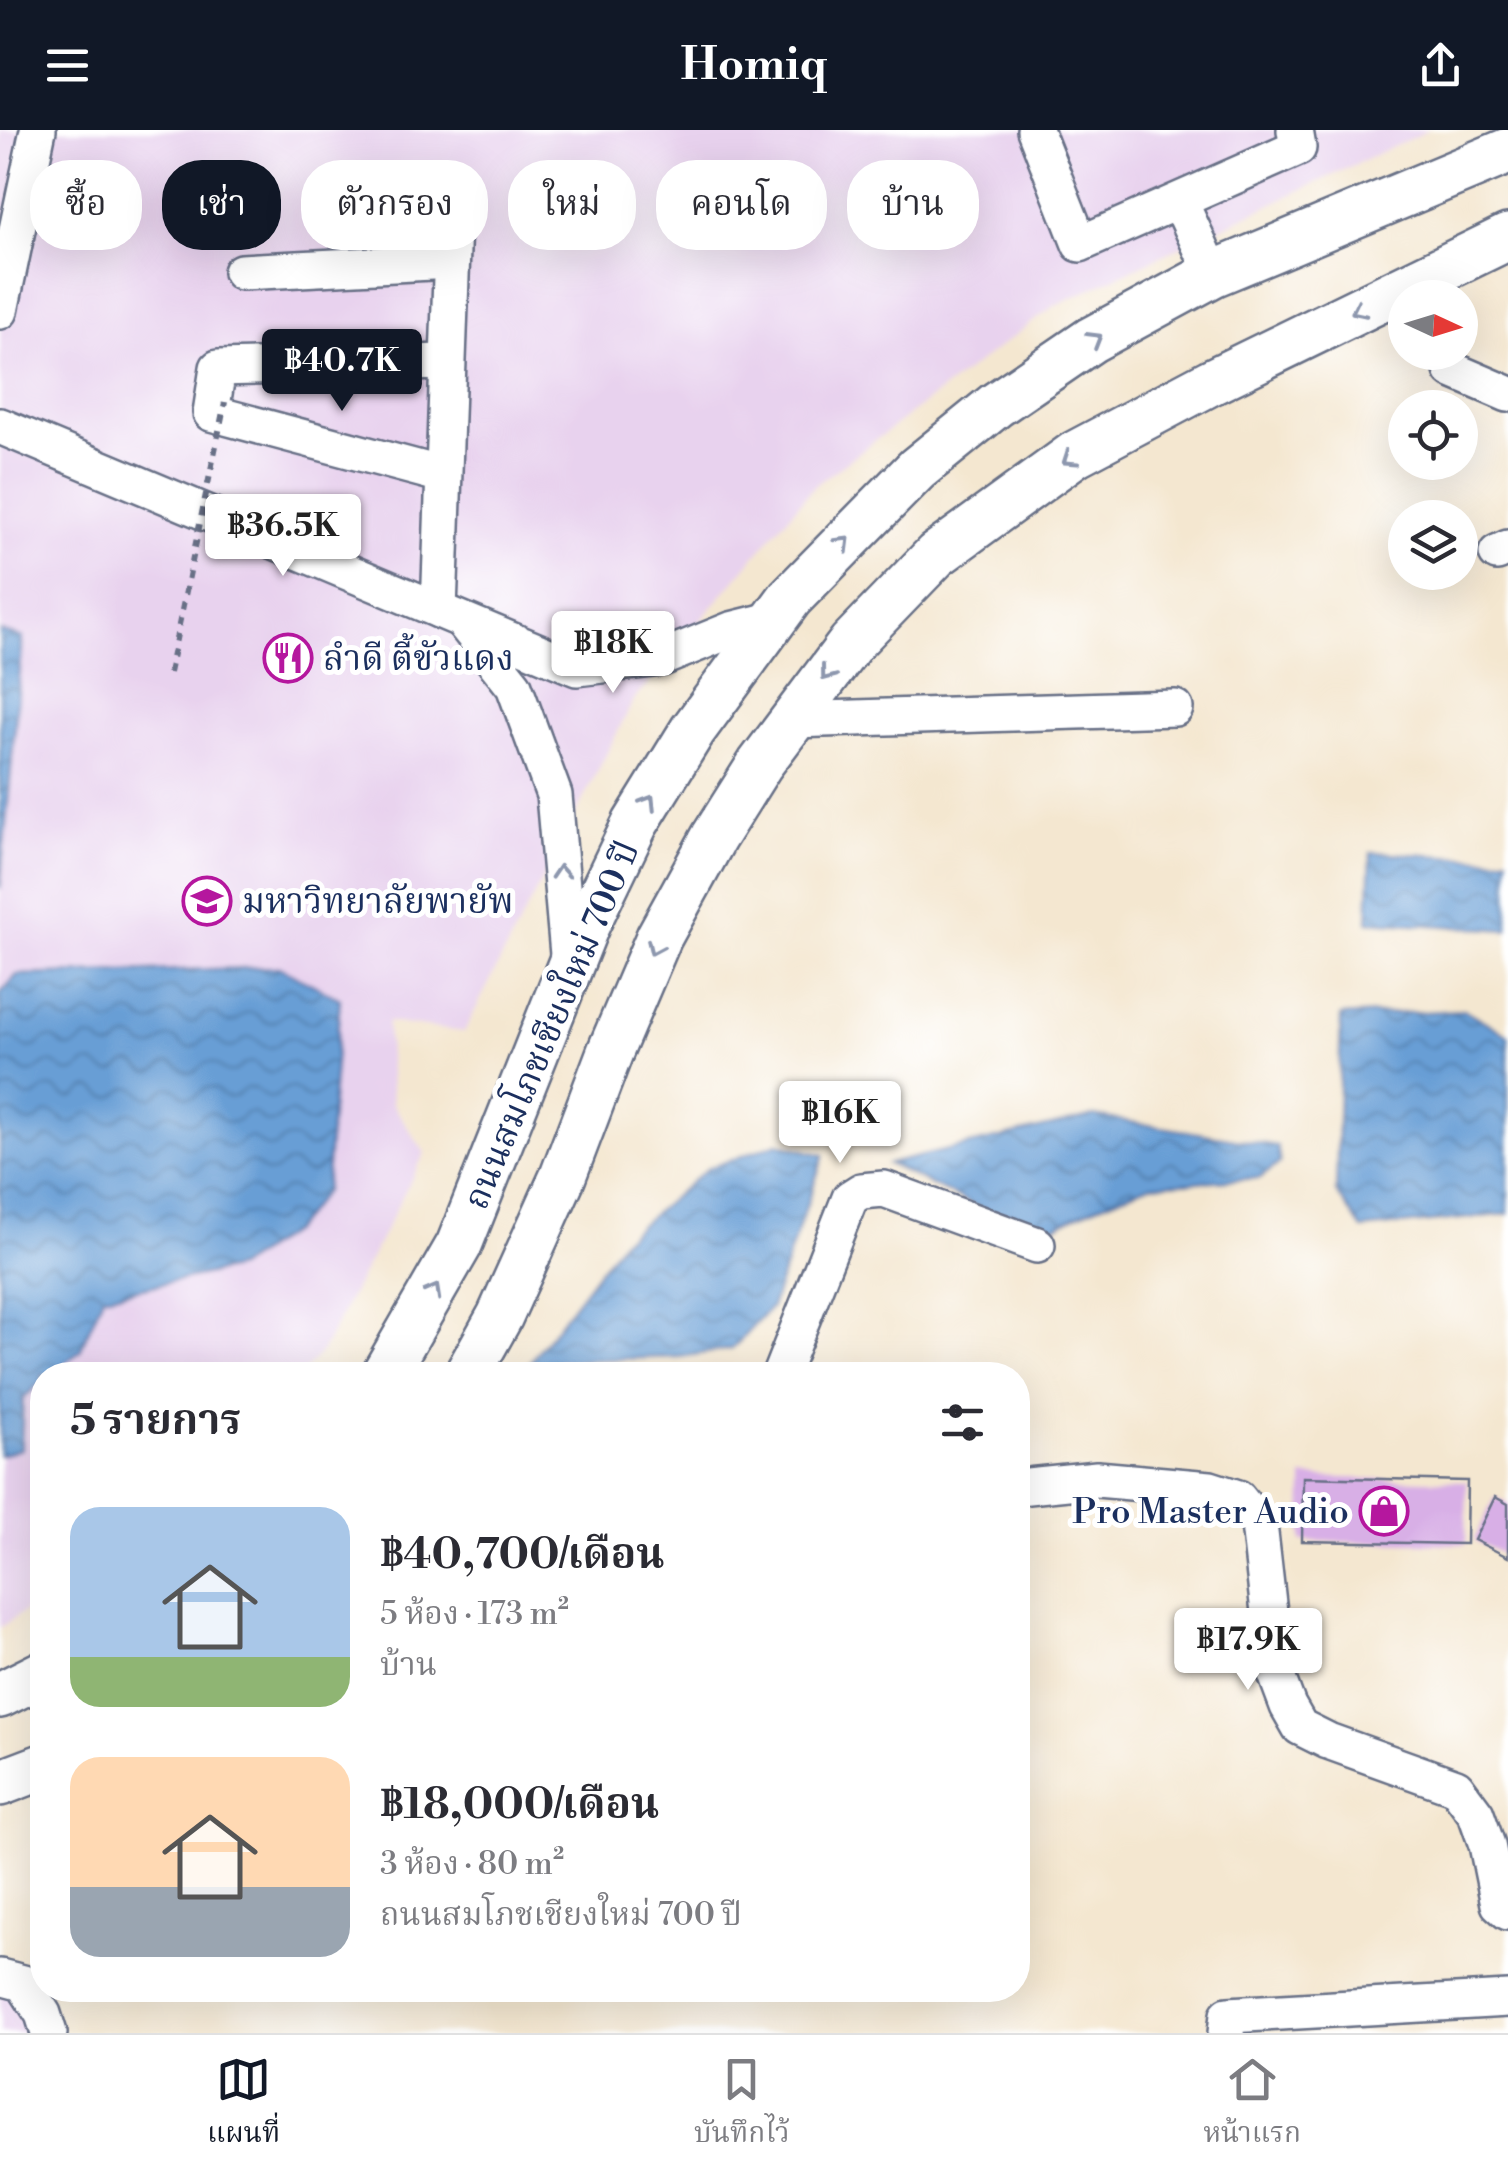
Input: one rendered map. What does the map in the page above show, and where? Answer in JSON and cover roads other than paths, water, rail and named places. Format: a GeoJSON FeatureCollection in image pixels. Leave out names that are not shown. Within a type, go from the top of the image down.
{"type":"FeatureCollection","features":[{"type":"Feature","properties":{"kind":"main road","name":"ถนนสมโภชเชียงใหม่ 700 ปี"},"geometry":{"type":"LineString","coordinates":[[391,1362],[459,1244],[586,926],[635,824],[693,730],[790,598],[917,469],[996,405],[1090,340],[1214,274],[1508,151]]}},
{"type":"Feature","properties":{"kind":"main road","name":"ถนนสมโภชเชียงใหม่ 700 ปี"},"geometry":{"type":"LineString","coordinates":[[475,1362],[555,1194],[659,937],[760,764],[850,643],[936,555],[1076,454],[1212,382],[1508,237]]}},
{"type":"Feature","properties":{"kind":"main road"},"geometry":{"type":"LineString","coordinates":[[0,1695],[30,1680]]}},
{"type":"Feature","properties":{"kind":"main road"},"geometry":{"type":"LineString","coordinates":[[0,1783],[30,1772]]}},
{"type":"Feature","properties":{"kind":"street"},"geometry":{"type":"LineString","coordinates":[[0,311],[38,130]]}},
{"type":"Feature","properties":{"kind":"street"},"geometry":{"type":"LineString","coordinates":[[1035,130],[1080,244],[1298,148],[1295,130]]}},
{"type":"Feature","properties":{"kind":"street"},"geometry":{"type":"LineString","coordinates":[[1180,202],[1214,274]]}},
{"type":"Feature","properties":{"kind":"street"},"geometry":{"type":"LineString","coordinates":[[451,250],[443,475],[450,614],[514,686],[554,794],[569,969]]}},
{"type":"Feature","properties":{"kind":"street"},"geometry":{"type":"LineString","coordinates":[[242,272],[450,261]]}},
{"type":"Feature","properties":{"kind":"street"},"geometry":{"type":"LineString","coordinates":[[443,475],[211,414],[218,368],[446,362]]}},
{"type":"Feature","properties":{"kind":"street"},"geometry":{"type":"LineString","coordinates":[[1452,370],[1508,394]]}},
{"type":"Feature","properties":{"kind":"street"},"geometry":{"type":"LineString","coordinates":[[0,426],[577,668],[662,658],[730,630],[775,619]]}},
{"type":"Feature","properties":{"kind":"street"},"geometry":{"type":"LineString","coordinates":[[792,720],[1176,708]]}},
{"type":"Feature","properties":{"kind":"street"},"geometry":{"type":"LineString","coordinates":[[785,1362],[850,1198],[861,1191],[884,1189],[1037,1245]]}},
{"type":"Feature","properties":{"kind":"street"},"geometry":{"type":"LineString","coordinates":[[1030,1485],[1097,1479],[1210,1489],[1238,1498],[1259,1524],[1276,1674],[1300,1727],[1328,1741],[1456,1786],[1476,1814],[1499,1904],[1508,1912]]}},
{"type":"Feature","properties":{"kind":"street"},"geometry":{"type":"LineString","coordinates":[[0,1976],[24,1983],[30,1993]]}},
{"type":"Feature","properties":{"kind":"street"},"geometry":{"type":"LineString","coordinates":[[1226,2033],[1228,2015],[1508,1999]]}},
{"type":"Feature","properties":{"kind":"street"},"geometry":{"type":"LineString","coordinates":[[36,2002],[49,2033]]}},
{"type":"Feature","properties":{"kind":"water"},"geometry":{"type":"Polygon","coordinates":[[[0,631],[23,638],[0,889],[0,631]]]}},
{"type":"Feature","properties":{"kind":"water"},"geometry":{"type":"Polygon","coordinates":[[[1371,852],[1508,857],[1508,930],[1368,921],[1371,852]]]}},
{"type":"Feature","properties":{"kind":"water"},"geometry":{"type":"Polygon","coordinates":[[[279,967],[340,999],[325,1191],[293,1230],[237,1268],[103,1296],[80,1351],[67,1362],[30,1362],[30,1392],[23,1398],[21,1449],[0,1455],[0,994],[17,975],[279,967]]]}},
{"type":"Feature","properties":{"kind":"water"},"geometry":{"type":"Polygon","coordinates":[[[1465,1010],[1508,1035],[1508,1214],[1362,1229],[1336,1192],[1341,1016],[1465,1010]]]}},
{"type":"Feature","properties":{"kind":"water"},"geometry":{"type":"Polygon","coordinates":[[[1094,1116],[1277,1146],[1280,1163],[1260,1178],[1149,1185],[1036,1235],[888,1164],[1094,1116]]]}},
{"type":"Feature","properties":{"kind":"water"},"geometry":{"type":"Polygon","coordinates":[[[778,1143],[824,1155],[771,1307],[732,1349],[680,1357],[530,1362],[623,1239],[708,1168],[778,1143]]]}},
{"type":"Feature","properties":{"kind":"place","name":"ลำดี ตี้ขัวแดง"},"geometry":{"type":"Point","coordinates":[288,658]}},
{"type":"Feature","properties":{"kind":"place","name":"มหาวิทยาลัยพายัพ"},"geometry":{"type":"Point","coordinates":[207,901]}},
{"type":"Feature","properties":{"kind":"place","name":"Pro Master Audio"},"geometry":{"type":"Point","coordinates":[1384,1511]}}]}
